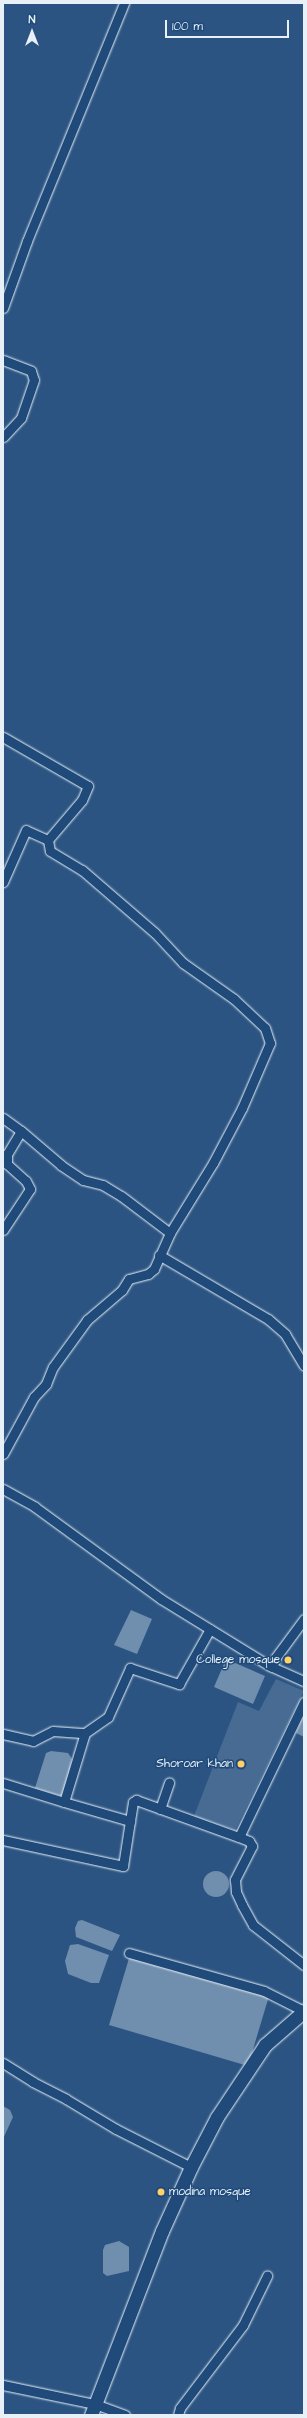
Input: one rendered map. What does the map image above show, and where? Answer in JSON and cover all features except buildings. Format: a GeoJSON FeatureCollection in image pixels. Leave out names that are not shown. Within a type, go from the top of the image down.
{"type":"FeatureCollection","features":[{"type":"Feature","properties":{"kind":"street"},"geometry":{"type":"LineString","coordinates":[[3,308],[26,241],[124,3]]}},
{"type":"Feature","properties":{"kind":"street"},"geometry":{"type":"LineString","coordinates":[[3,360],[31,371],[34,380],[21,418],[3,437]]}},
{"type":"Feature","properties":{"kind":"street"},"geometry":{"type":"LineString","coordinates":[[3,737],[88,786],[82,800],[48,840]]}},
{"type":"Feature","properties":{"kind":"street"},"geometry":{"type":"LineString","coordinates":[[3,882],[26,830],[48,840]]}},
{"type":"Feature","properties":{"kind":"street"},"geometry":{"type":"LineString","coordinates":[[3,1454],[34,1397],[46,1384],[53,1367],[87,1320],[122,1290],[129,1279],[148,1274],[154,1269],[170,1233],[213,1163],[242,1108],[270,1043],[265,1028],[234,999],[183,963],[155,933],[82,870],[50,851],[48,840]]}},
{"type":"Feature","properties":{"kind":"street"},"geometry":{"type":"LineString","coordinates":[[3,1118],[21,1131],[66,1169],[83,1180],[103,1185],[121,1196],[170,1233]]}},
{"type":"Feature","properties":{"kind":"street"},"geometry":{"type":"LineString","coordinates":[[3,1230],[30,1189],[26,1181],[6,1160],[21,1131]]}},
{"type":"Feature","properties":{"kind":"street"},"geometry":{"type":"LineString","coordinates":[[159,1255],[268,1319],[284,1334],[304,1366]]}},
{"type":"Feature","properties":{"kind":"street"},"geometry":{"type":"LineString","coordinates":[[3,1489],[35,1507],[160,1599],[272,1667],[304,1681]]}},
{"type":"Feature","properties":{"kind":"street"},"geometry":{"type":"LineString","coordinates":[[272,1667],[276,1657],[304,1619]]}},
{"type":"Feature","properties":{"kind":"street"},"geometry":{"type":"LineString","coordinates":[[64,1802],[86,1733],[108,1717],[130,1668],[179,1684],[210,1629]]}},
{"type":"Feature","properties":{"kind":"street"},"geometry":{"type":"LineString","coordinates":[[239,1837],[304,1702]]}},
{"type":"Feature","properties":{"kind":"street"},"geometry":{"type":"LineString","coordinates":[[3,1734],[33,1740],[53,1731],[86,1733]]}},
{"type":"Feature","properties":{"kind":"street"},"geometry":{"type":"LineString","coordinates":[[3,1783],[130,1821]]}},
{"type":"Feature","properties":{"kind":"street"},"geometry":{"type":"LineString","coordinates":[[160,1809],[169,1783]]}},
{"type":"Feature","properties":{"kind":"street"},"geometry":{"type":"LineString","coordinates":[[3,1840],[123,1866],[134,1801],[250,1841],[252,1846],[239,1868],[235,1880],[236,1892],[253,1925],[304,1965]]}},
{"type":"Feature","properties":{"kind":"street"},"geometry":{"type":"LineString","coordinates":[[93,2410],[137,2293],[191,2167],[217,2117],[265,2045],[304,2011],[264,1991],[129,1953]]}},
{"type":"Feature","properties":{"kind":"street"},"geometry":{"type":"LineString","coordinates":[[3,2063],[33,2082],[66,2099],[116,2129],[191,2167]]}},
{"type":"Feature","properties":{"kind":"street"},"geometry":{"type":"LineString","coordinates":[[178,2415],[180,2408],[243,2325],[267,2276]]}},
{"type":"Feature","properties":{"kind":"street"},"geometry":{"type":"LineString","coordinates":[[3,2385],[93,2410],[125,2415]]}},
{"type":"Feature","properties":{"kind":"shaded area"},"geometry":{"type":"Polygon","coordinates":[[[131,1610],[152,1619],[137,1654],[114,1645],[131,1610]]]}},
{"type":"Feature","properties":{"kind":"shaded area"},"geometry":{"type":"Polygon","coordinates":[[[226,1659],[265,1676],[253,1704],[214,1687],[226,1659]]]}},
{"type":"Feature","properties":{"kind":"shaded area","name":"Shoroar khan"},"geometry":{"type":"Polygon","coordinates":[[[276,1679],[304,1691],[235,1830],[194,1816],[238,1702],[259,1711],[276,1679]]]}},
{"type":"Feature","properties":{"kind":"shaded area"},"geometry":{"type":"Polygon","coordinates":[[[304,1715],[304,1737],[296,1733],[304,1715]]]}},
{"type":"Feature","properties":{"kind":"shaded area"},"geometry":{"type":"Polygon","coordinates":[[[51,1751],[68,1753],[72,1759],[64,1796],[35,1788],[46,1753],[51,1751]]]}},
{"type":"Feature","properties":{"kind":"shaded area"},"geometry":{"type":"Polygon","coordinates":[[[216,1871],[225,1875],[229,1884],[225,1893],[216,1897],[207,1893],[203,1884],[207,1875],[216,1871]]]}},
{"type":"Feature","properties":{"kind":"shaded area"},"geometry":{"type":"Polygon","coordinates":[[[82,1920],[120,1935],[112,1951],[76,1937],[75,1928],[78,1921],[82,1920]]]}},
{"type":"Feature","properties":{"kind":"shaded area"},"geometry":{"type":"Polygon","coordinates":[[[78,1944],[109,1955],[99,1983],[91,1983],[68,1974],[65,1961],[70,1945],[78,1944]]]}},
{"type":"Feature","properties":{"kind":"shaded area"},"geometry":{"type":"Polygon","coordinates":[[[130,1955],[269,1996],[248,2066],[109,2025],[130,1955]]]}},
{"type":"Feature","properties":{"kind":"shaded area"},"geometry":{"type":"Polygon","coordinates":[[[3,2106],[10,2110],[13,2117],[3,2139],[3,2106]]]}},
{"type":"Feature","properties":{"kind":"shaded area"},"geometry":{"type":"Polygon","coordinates":[[[119,2241],[129,2247],[129,2271],[107,2276],[103,2273],[103,2250],[105,2245],[119,2241]]]}},
{"type":"Feature","properties":{"kind":"place","name":"College mosque"},"geometry":{"type":"Point","coordinates":[288,1660]}},
{"type":"Feature","properties":{"kind":"place","name":"Shoroar khan"},"geometry":{"type":"Point","coordinates":[241,1764]}},
{"type":"Feature","properties":{"kind":"place","name":"modina mosque"},"geometry":{"type":"Point","coordinates":[161,2192]}}]}
